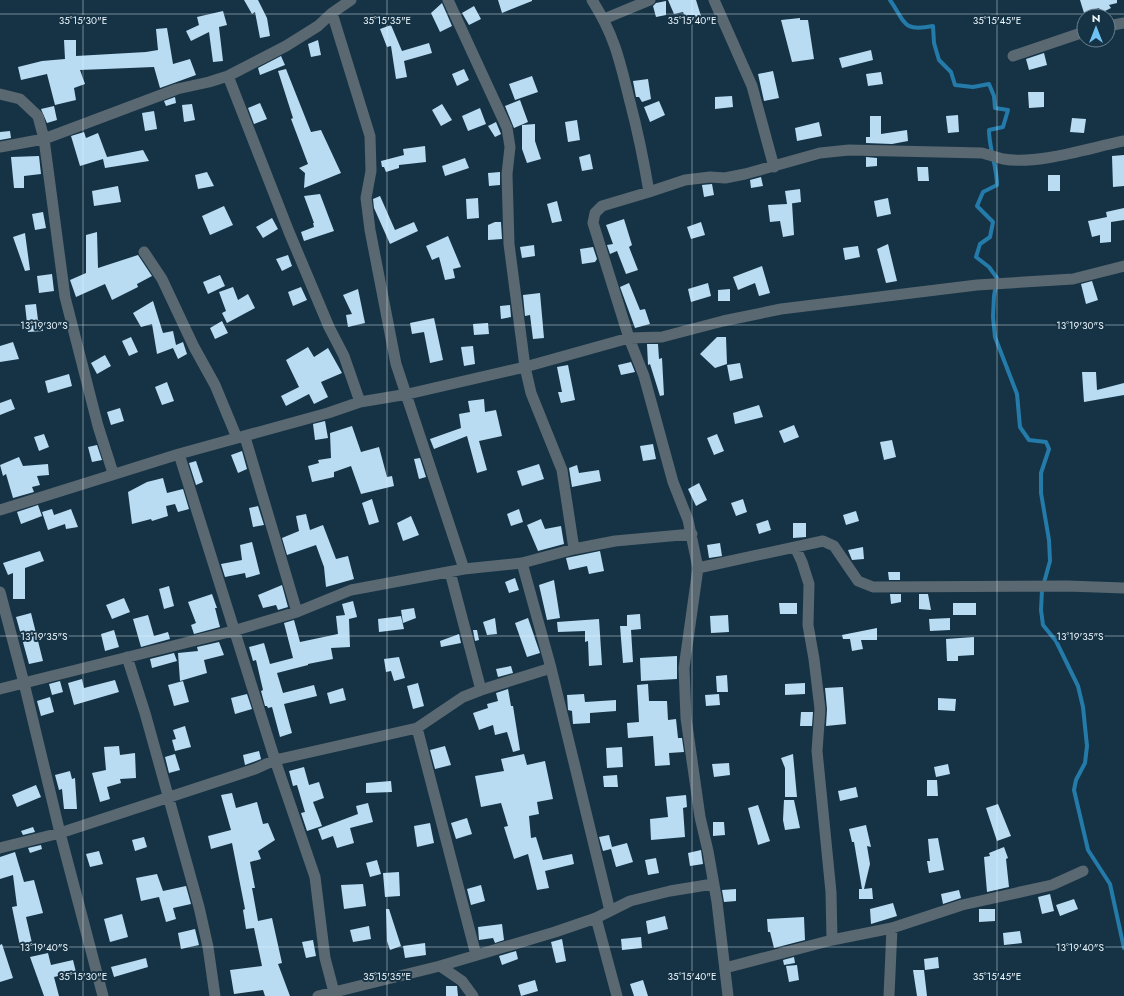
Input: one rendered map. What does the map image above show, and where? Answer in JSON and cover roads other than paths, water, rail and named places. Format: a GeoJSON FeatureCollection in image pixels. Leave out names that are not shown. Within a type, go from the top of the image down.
{"type":"FeatureCollection","features":[{"type":"Feature","properties":{"kind":"street"},"geometry":{"type":"LineString","coordinates":[[0,147],[44,139],[177,90],[228,76],[286,46],[318,26],[332,13],[351,0]]}},
{"type":"Feature","properties":{"kind":"street"},"geometry":{"type":"LineString","coordinates":[[448,0],[507,128],[510,147],[507,174],[509,244],[525,367],[531,393],[562,470],[574,549]]}},
{"type":"Feature","properties":{"kind":"street"},"geometry":{"type":"LineString","coordinates":[[592,0],[604,19],[618,51],[642,147],[649,192]]}},
{"type":"Feature","properties":{"kind":"street"},"geometry":{"type":"LineString","coordinates":[[604,19],[650,0]]}},
{"type":"Feature","properties":{"kind":"street"},"geometry":{"type":"LineString","coordinates":[[714,0],[752,86],[774,167]]}},
{"type":"Feature","properties":{"kind":"street"},"geometry":{"type":"LineString","coordinates":[[332,13],[370,136],[371,172],[366,198],[370,230],[396,364],[408,394],[464,569]]}},
{"type":"Feature","properties":{"kind":"street"},"geometry":{"type":"LineString","coordinates":[[1013,56],[1076,35]]}},
{"type":"Feature","properties":{"kind":"street"},"geometry":{"type":"LineString","coordinates":[[228,76],[289,232],[329,327],[344,356],[360,402]]}},
{"type":"Feature","properties":{"kind":"street"},"geometry":{"type":"LineString","coordinates":[[0,94],[20,99],[38,116],[44,139],[65,297],[90,398],[113,473]]}},
{"type":"Feature","properties":{"kind":"street"},"geometry":{"type":"LineString","coordinates":[[728,996],[713,884],[708,851],[700,817],[686,718],[684,668],[698,568],[692,534],[684,506],[673,482],[664,455],[644,376],[629,338],[593,223],[594,213],[602,206],[685,180],[710,177],[725,178],[774,167],[820,153],[849,150],[982,153],[1003,159],[1022,160],[1062,155],[1124,140]]}},
{"type":"Feature","properties":{"kind":"street"},"geometry":{"type":"LineString","coordinates":[[144,252],[162,279],[194,347],[216,385],[241,438],[297,612]]}},
{"type":"Feature","properties":{"kind":"street"},"geometry":{"type":"LineString","coordinates":[[0,510],[113,473],[241,438],[360,402],[408,394],[525,367],[629,338],[662,337],[723,321],[781,309],[977,285],[1073,279],[1124,266]]}},
{"type":"Feature","properties":{"kind":"street"},"geometry":{"type":"LineString","coordinates":[[179,454],[275,760],[315,877],[325,958],[334,994]]}},
{"type":"Feature","properties":{"kind":"street"},"geometry":{"type":"LineString","coordinates":[[0,689],[234,631],[297,612],[352,590],[464,569],[522,563],[574,549],[615,541],[692,534]]}},
{"type":"Feature","properties":{"kind":"street"},"geometry":{"type":"LineString","coordinates":[[698,568],[823,541],[834,546],[858,581],[873,587],[1066,586],[1124,588]]}},
{"type":"Feature","properties":{"kind":"street"},"geometry":{"type":"LineString","coordinates":[[795,547],[802,562],[809,584],[808,625],[820,709],[817,751],[831,892],[832,940]]}},
{"type":"Feature","properties":{"kind":"street"},"geometry":{"type":"LineString","coordinates":[[522,563],[551,668],[610,911]]}},
{"type":"Feature","properties":{"kind":"street"},"geometry":{"type":"LineString","coordinates":[[450,572],[481,690]]}},
{"type":"Feature","properties":{"kind":"street"},"geometry":{"type":"LineString","coordinates":[[0,592],[24,683],[60,833],[103,996]]}},
{"type":"Feature","properties":{"kind":"street"},"geometry":{"type":"LineString","coordinates":[[127,657],[136,680],[168,798],[200,907],[208,947],[215,996]]}},
{"type":"Feature","properties":{"kind":"street"},"geometry":{"type":"LineString","coordinates":[[0,848],[60,833],[255,769],[275,760],[417,728],[463,697],[551,668]]}},
{"type":"Feature","properties":{"kind":"street"},"geometry":{"type":"LineString","coordinates":[[417,728],[476,955]]}},
{"type":"Feature","properties":{"kind":"street"},"geometry":{"type":"LineString","coordinates":[[725,968],[832,940],[892,928],[962,906],[1052,885],[1083,871]]}},
{"type":"Feature","properties":{"kind":"street"},"geometry":{"type":"LineString","coordinates":[[318,996],[334,994],[440,966],[555,932],[596,918],[630,900],[670,891],[713,884]]}},
{"type":"Feature","properties":{"kind":"street"},"geometry":{"type":"LineString","coordinates":[[596,918],[617,996]]}},
{"type":"Feature","properties":{"kind":"street"},"geometry":{"type":"LineString","coordinates":[[889,996],[892,928]]}},
{"type":"Feature","properties":{"kind":"street"},"geometry":{"type":"LineString","coordinates":[[440,966],[462,981],[473,996]]}},
{"type":"Feature","properties":{"kind":"waterway"},"geometry":{"type":"LineString","coordinates":[[890,0],[906,24],[915,28],[933,26],[934,43],[939,60],[951,72],[955,85],[973,87],[989,84],[994,96],[995,108],[1008,110],[1003,127],[989,130],[997,185],[983,192],[977,206],[993,222],[990,237],[980,244],[976,257],[989,267],[997,278],[993,317],[995,337],[1017,394],[1020,427],[1029,440],[1046,442],[1049,449],[1041,473],[1041,493],[1049,540],[1050,561],[1042,590],[1041,610],[1043,625],[1056,641],[1078,686],[1083,707],[1087,746],[1085,763],[1076,780],[1074,790],[1088,850],[1110,884],[1124,948]]}}]}
